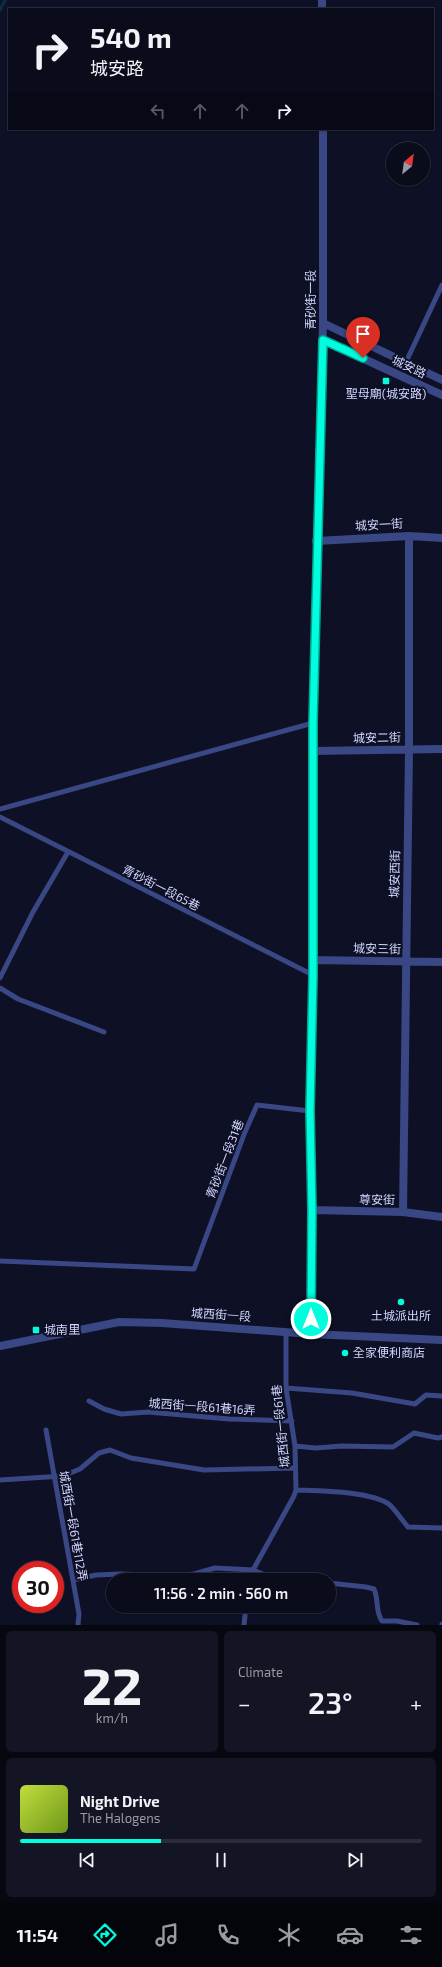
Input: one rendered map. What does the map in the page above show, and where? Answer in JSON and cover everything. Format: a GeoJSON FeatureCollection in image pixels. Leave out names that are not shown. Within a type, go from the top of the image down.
{"type":"FeatureCollection","features":[{"type":"Feature","properties":{"kind":"street","name":"青砂街一段"},"geometry":{"type":"LineString","coordinates":[[311,1334],[312,1210],[310,1111],[313,976],[313,723],[316,540],[323,340],[323,130]]}},
{"type":"Feature","properties":{"kind":"street","name":"城安路"},"geometry":{"type":"LineString","coordinates":[[323,323],[442,380]]}},
{"type":"Feature","properties":{"kind":"street","name":"城安路"},"geometry":{"type":"LineString","coordinates":[[323,340],[442,395]]}},
{"type":"Feature","properties":{"kind":"street","name":"城安一街"},"geometry":{"type":"LineString","coordinates":[[316,540],[409,536],[442,538]]}},
{"type":"Feature","properties":{"kind":"street","name":"城安西街"},"geometry":{"type":"LineString","coordinates":[[403,1212],[409,750],[409,536]]}},
{"type":"Feature","properties":{"kind":"street","name":"城安二街"},"geometry":{"type":"LineString","coordinates":[[313,751],[442,749]]}},
{"type":"Feature","properties":{"kind":"street","name":"城安三街"},"geometry":{"type":"LineString","coordinates":[[312,960],[442,962]]}},
{"type":"Feature","properties":{"kind":"street","name":"尊安街"},"geometry":{"type":"LineString","coordinates":[[312,1210],[403,1212],[442,1217]]}},
{"type":"Feature","properties":{"kind":"street","name":"城西街一段"},"geometry":{"type":"LineString","coordinates":[[0,1346],[119,1322],[162,1323],[311,1334],[442,1340]]}},
{"type":"Feature","properties":{"kind":"lane"},"geometry":{"type":"LineString","coordinates":[[406,362],[442,285]]}},
{"type":"Feature","properties":{"kind":"lane"},"geometry":{"type":"LineString","coordinates":[[0,809],[313,723]]}},
{"type":"Feature","properties":{"kind":"lane","name":"青砂街一段65巷"},"geometry":{"type":"LineString","coordinates":[[0,817],[313,976]]}},
{"type":"Feature","properties":{"kind":"lane"},"geometry":{"type":"LineString","coordinates":[[0,978],[33,912],[68,852]]}},
{"type":"Feature","properties":{"kind":"lane"},"geometry":{"type":"LineString","coordinates":[[0,988],[18,999],[104,1032]]}},
{"type":"Feature","properties":{"kind":"lane","name":"青砂街一段31巷"},"geometry":{"type":"LineString","coordinates":[[0,1261],[194,1270],[245,1132],[257,1105],[310,1111]]}},
{"type":"Feature","properties":{"kind":"lane","name":"城西街一段61巷"},"geometry":{"type":"LineString","coordinates":[[252,1573],[296,1490],[295,1446],[286,1388],[286,1331]]}},
{"type":"Feature","properties":{"kind":"lane"},"geometry":{"type":"LineString","coordinates":[[286,1388],[352,1392],[415,1404],[426,1395],[442,1396]]}},
{"type":"Feature","properties":{"kind":"lane","name":"城西街一段61巷16弄"},"geometry":{"type":"LineString","coordinates":[[89,1401],[104,1409],[121,1414],[148,1412],[229,1419],[292,1421]]}},
{"type":"Feature","properties":{"kind":"lane","name":"城西街一段61巷112弄"},"geometry":{"type":"LineString","coordinates":[[46,1430],[79,1614],[78,1625]]}},
{"type":"Feature","properties":{"kind":"lane"},"geometry":{"type":"LineString","coordinates":[[295,1446],[316,1448],[342,1446],[393,1447],[414,1433],[438,1438],[442,1437]]}},
{"type":"Feature","properties":{"kind":"lane"},"geometry":{"type":"LineString","coordinates":[[0,1480],[63,1476],[80,1469],[99,1453],[110,1450],[138,1459],[204,1470],[295,1468]]}},
{"type":"Feature","properties":{"kind":"lane"},"geometry":{"type":"LineString","coordinates":[[296,1490],[349,1492],[389,1505],[408,1527],[442,1528]]}},
{"type":"Feature","properties":{"kind":"lane"},"geometry":{"type":"LineString","coordinates":[[73,1580],[96,1575],[120,1574],[177,1576],[194,1574],[215,1568],[253,1570],[260,1573]]}},
{"type":"Feature","properties":{"kind":"lane"},"geometry":{"type":"LineString","coordinates":[[336,1584],[366,1587],[374,1590],[378,1614],[382,1621],[397,1621],[417,1625]]}},
{"type":"Feature","properties":{"kind":"lane"},"geometry":{"type":"LineString","coordinates":[[244,1625],[245,1613]]}},
{"type":"Feature","properties":{"kind":"waterway"},"geometry":{"type":"LineString","coordinates":[[0,10],[5,0]]}},
{"type":"Feature","properties":{"kind":"place","name":"聖母廟(城安路)"},"geometry":{"type":"Point","coordinates":[386,381]}},
{"type":"Feature","properties":{"kind":"place","name":"土城派出所"},"geometry":{"type":"Point","coordinates":[401,1302]}},
{"type":"Feature","properties":{"kind":"place","name":"城南里"},"geometry":{"type":"Point","coordinates":[36,1330]}},
{"type":"Feature","properties":{"kind":"place","name":"全家便利商店"},"geometry":{"type":"Point","coordinates":[345,1353]}},
{"type":"Feature","properties":{"kind":"route"},"geometry":{"type":"LineString","coordinates":[[311,1319],[312,1210],[310,1111],[313,976],[313,723],[316,540],[323,340],[363,358]]}}]}
